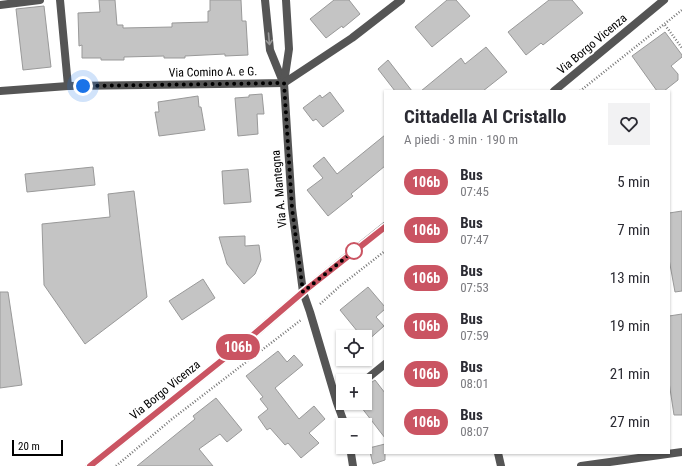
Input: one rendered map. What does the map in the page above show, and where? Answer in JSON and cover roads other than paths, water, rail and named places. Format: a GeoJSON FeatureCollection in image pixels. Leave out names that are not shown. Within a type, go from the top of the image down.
{"type":"FeatureCollection","features":[{"type":"Feature","properties":{"kind":"street"},"geometry":{"type":"LineString","coordinates":[[0,5],[40,0]]}},
{"type":"Feature","properties":{"kind":"street"},"geometry":{"type":"LineString","coordinates":[[60,0],[68,86]]}},
{"type":"Feature","properties":{"kind":"street","name":"Via A. Mantegna"},"geometry":{"type":"LineString","coordinates":[[265,0],[270,50],[284,83]]}},
{"type":"Feature","properties":{"kind":"street","name":"Via A. Mantegna"},"geometry":{"type":"LineString","coordinates":[[286,0],[289,49],[284,83],[292,208],[303,292],[336,388]]}},
{"type":"Feature","properties":{"kind":"street"},"geometry":{"type":"LineString","coordinates":[[284,83],[352,38],[401,0]]}},
{"type":"Feature","properties":{"kind":"street","name":"Via Borgo Vicenza"},"geometry":{"type":"LineString","coordinates":[[556,90],[664,0]]}},
{"type":"Feature","properties":{"kind":"street","name":"Via Comino A. e G."},"geometry":{"type":"LineString","coordinates":[[0,91],[68,86],[284,83]]}},
{"type":"Feature","properties":{"kind":"street","name":"Via Borgo Vicenza"},"geometry":{"type":"LineString","coordinates":[[90,466],[246,341],[303,292],[384,227]]}},
{"type":"Feature","properties":{"kind":"street"},"geometry":{"type":"LineString","coordinates":[[372,375],[384,365]]}},
{"type":"Feature","properties":{"kind":"street"},"geometry":{"type":"LineString","coordinates":[[670,454],[682,452]]}},
{"type":"Feature","properties":{"kind":"street"},"geometry":{"type":"LineString","coordinates":[[351,454],[353,466]]}},
{"type":"Feature","properties":{"kind":"street"},"geometry":{"type":"LineString","coordinates":[[498,454],[501,466]]}},
{"type":"Feature","properties":{"kind":"street"},"geometry":{"type":"LineString","coordinates":[[581,466],[668,454]]}}]}
